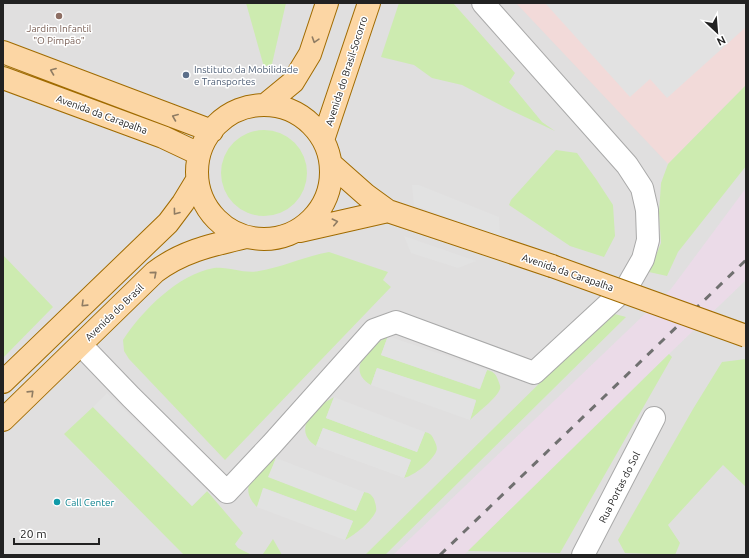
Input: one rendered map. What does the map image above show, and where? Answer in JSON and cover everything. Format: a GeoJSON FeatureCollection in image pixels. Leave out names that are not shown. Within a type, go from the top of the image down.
{"type":"FeatureCollection","features":[{"type":"Feature","properties":{"kind":"main road"},"geometry":{"type":"LineString","coordinates":[[265,105],[293,82],[310,54],[327,3]]}},
{"type":"Feature","properties":{"kind":"main road","name":"Avenida do Brasil-Socorro"},"geometry":{"type":"LineString","coordinates":[[323,140],[369,3]]}},
{"type":"Feature","properties":{"kind":"main road"},"geometry":{"type":"LineString","coordinates":[[3,52],[212,131]]}},
{"type":"Feature","properties":{"kind":"main road","name":"Avenida da Carapalha"},"geometry":{"type":"LineString","coordinates":[[3,78],[163,137],[200,154]]}},
{"type":"Feature","properties":{"kind":"main road"},"geometry":{"type":"LineString","coordinates":[[297,231],[317,214],[325,203],[329,191],[332,177],[331,164],[329,152],[323,140],[316,128],[295,112],[282,107],[265,105],[244,108],[231,114],[212,131],[204,142],[197,167],[197,180],[205,205],[213,216],[234,232],[246,237],[272,239],[297,231],[388,211]]}},
{"type":"Feature","properties":{"kind":"main road","name":"Avenida da Carapalha"},"geometry":{"type":"LineString","coordinates":[[331,164],[366,195],[388,211],[552,266],[746,336]]}},
{"type":"Feature","properties":{"kind":"main road"},"geometry":{"type":"LineString","coordinates":[[3,382],[168,223],[197,180]]}},
{"type":"Feature","properties":{"kind":"main road","name":"Avenida do Brasil"},"geometry":{"type":"LineString","coordinates":[[3,420],[156,272],[169,262],[211,245],[246,237]]}},
{"type":"Feature","properties":{"kind":"street"},"geometry":{"type":"LineString","coordinates":[[81,344],[227,492],[308,405],[374,330],[396,322],[534,373],[627,286],[643,260],[648,240],[647,210],[642,188],[627,165],[583,113],[483,3]]}},
{"type":"Feature","properties":{"kind":"street","name":"Rua Portas do Sol"},"geometry":{"type":"LineString","coordinates":[[583,555],[654,418]]}},
{"type":"Feature","properties":{"kind":"shaded area"},"geometry":{"type":"Polygon","coordinates":[[[3,3],[746,3],[746,555],[3,555],[3,3]]]}},
{"type":"Feature","properties":{"kind":"shaded area"},"geometry":{"type":"Polygon","coordinates":[[[516,3],[746,3],[746,85],[668,164],[516,3]]]}},
{"type":"Feature","properties":{"kind":"shaded area"},"geometry":{"type":"Polygon","coordinates":[[[545,3],[746,3],[746,27],[667,98],[650,79],[630,97],[545,3]]]}},
{"type":"Feature","properties":{"kind":"shaded area"},"geometry":{"type":"Polygon","coordinates":[[[412,185],[419,185],[499,217],[500,237],[414,205],[412,185]]]}},
{"type":"Feature","properties":{"kind":"shaded area"},"geometry":{"type":"Polygon","coordinates":[[[746,188],[746,280],[464,555],[393,555],[671,289],[746,188]]]}},
{"type":"Feature","properties":{"kind":"shaded area"},"geometry":{"type":"Polygon","coordinates":[[[404,236],[476,261],[458,268],[411,253],[404,236]]]}},
{"type":"Feature","properties":{"kind":"shaded area"},"geometry":{"type":"Polygon","coordinates":[[[388,336],[487,370],[480,389],[381,355],[388,336]]]}},
{"type":"Feature","properties":{"kind":"shaded area"},"geometry":{"type":"Polygon","coordinates":[[[377,368],[476,400],[470,420],[371,385],[377,368]]]}},
{"type":"Feature","properties":{"kind":"shaded area"},"geometry":{"type":"Polygon","coordinates":[[[107,393],[207,491],[192,506],[93,407],[107,393]]]}},
{"type":"Feature","properties":{"kind":"shaded area"},"geometry":{"type":"Polygon","coordinates":[[[334,397],[425,432],[417,452],[326,418],[334,397]]]}},
{"type":"Feature","properties":{"kind":"shaded area"},"geometry":{"type":"Polygon","coordinates":[[[323,428],[411,460],[404,478],[316,446],[323,428]]]}},
{"type":"Feature","properties":{"kind":"shaded area"},"geometry":{"type":"Polygon","coordinates":[[[276,458],[364,492],[356,511],[268,477],[276,458]]]}},
{"type":"Feature","properties":{"kind":"shaded area"},"geometry":{"type":"Polygon","coordinates":[[[263,488],[353,521],[345,540],[257,507],[263,488]]]}},
{"type":"Feature","properties":{"kind":"green space"},"geometry":{"type":"Polygon","coordinates":[[[246,3],[286,3],[272,64],[264,67],[246,3]]]}},
{"type":"Feature","properties":{"kind":"green space"},"geometry":{"type":"Polygon","coordinates":[[[399,3],[453,3],[515,73],[509,82],[542,122],[555,131],[462,85],[432,78],[414,65],[381,57],[399,3]]]}},
{"type":"Feature","properties":{"kind":"green space"},"geometry":{"type":"Polygon","coordinates":[[[746,85],[746,166],[678,252],[667,276],[649,272],[661,243],[659,213],[661,183],[668,164],[746,85]]]}},
{"type":"Feature","properties":{"kind":"green space"},"geometry":{"type":"Polygon","coordinates":[[[256,130],[272,130],[281,133],[295,142],[304,156],[307,165],[307,181],[304,190],[295,204],[281,213],[272,216],[256,216],[240,209],[233,204],[228,197],[221,181],[221,165],[228,149],[233,142],[240,137],[256,130]]]}},
{"type":"Feature","properties":{"kind":"green space"},"geometry":{"type":"Polygon","coordinates":[[[556,150],[577,153],[613,205],[615,236],[604,257],[570,246],[509,205],[511,200],[556,150]]]}},
{"type":"Feature","properties":{"kind":"green space"},"geometry":{"type":"Polygon","coordinates":[[[329,252],[388,272],[383,280],[391,287],[225,460],[129,359],[124,351],[123,340],[140,317],[162,295],[187,278],[201,272],[214,268],[225,268],[253,272],[277,267],[329,252]]]}},
{"type":"Feature","properties":{"kind":"green space"},"geometry":{"type":"Polygon","coordinates":[[[3,255],[53,307],[3,358],[3,255]]]}},
{"type":"Feature","properties":{"kind":"green space"},"geometry":{"type":"Polygon","coordinates":[[[611,313],[626,317],[385,555],[365,555],[611,313]]]}},
{"type":"Feature","properties":{"kind":"green space"},"geometry":{"type":"Polygon","coordinates":[[[388,336],[381,355],[479,389],[487,370],[489,370],[496,376],[500,384],[500,389],[491,401],[470,420],[476,401],[377,368],[371,385],[363,379],[360,372],[360,365],[368,352],[381,340],[388,336]]]}},
{"type":"Feature","properties":{"kind":"green space"},"geometry":{"type":"Polygon","coordinates":[[[669,354],[672,357],[560,553],[468,551],[669,354]]]}},
{"type":"Feature","properties":{"kind":"green space"},"geometry":{"type":"Polygon","coordinates":[[[746,359],[746,487],[723,465],[668,525],[680,543],[675,555],[625,553],[618,540],[693,409],[722,362],[746,359]]]}},
{"type":"Feature","properties":{"kind":"green space"},"geometry":{"type":"Polygon","coordinates":[[[334,397],[326,418],[417,452],[425,432],[427,432],[431,434],[437,449],[434,456],[422,468],[404,478],[411,460],[323,428],[316,446],[310,441],[305,431],[308,420],[320,405],[334,397]]]}},
{"type":"Feature","properties":{"kind":"green space"},"geometry":{"type":"Polygon","coordinates":[[[93,407],[192,506],[207,491],[243,533],[235,544],[238,548],[252,555],[184,555],[64,434],[93,407]]]}},
{"type":"Feature","properties":{"kind":"green space"},"geometry":{"type":"Polygon","coordinates":[[[276,458],[269,477],[356,510],[364,492],[367,493],[374,499],[376,511],[374,515],[354,535],[345,540],[353,521],[264,488],[257,507],[248,492],[249,485],[256,473],[262,467],[276,458]]]}},
{"type":"Feature","properties":{"kind":"green space"},"geometry":{"type":"Polygon","coordinates":[[[273,539],[282,555],[260,555],[263,554],[273,539]]]}},
{"type":"Feature","properties":{"kind":"railway"},"geometry":{"type":"LineString","coordinates":[[440,555],[746,260]]}},
{"type":"Feature","properties":{"kind":"place","name":"Jardim Infantil \"O Pimpão\""},"geometry":{"type":"Point","coordinates":[59,16]}},
{"type":"Feature","properties":{"kind":"place","name":"Instituto da Mobilidade e Transportes"},"geometry":{"type":"Point","coordinates":[186,75]}},
{"type":"Feature","properties":{"kind":"place","name":"Call Center"},"geometry":{"type":"Point","coordinates":[57,502]}}]}
